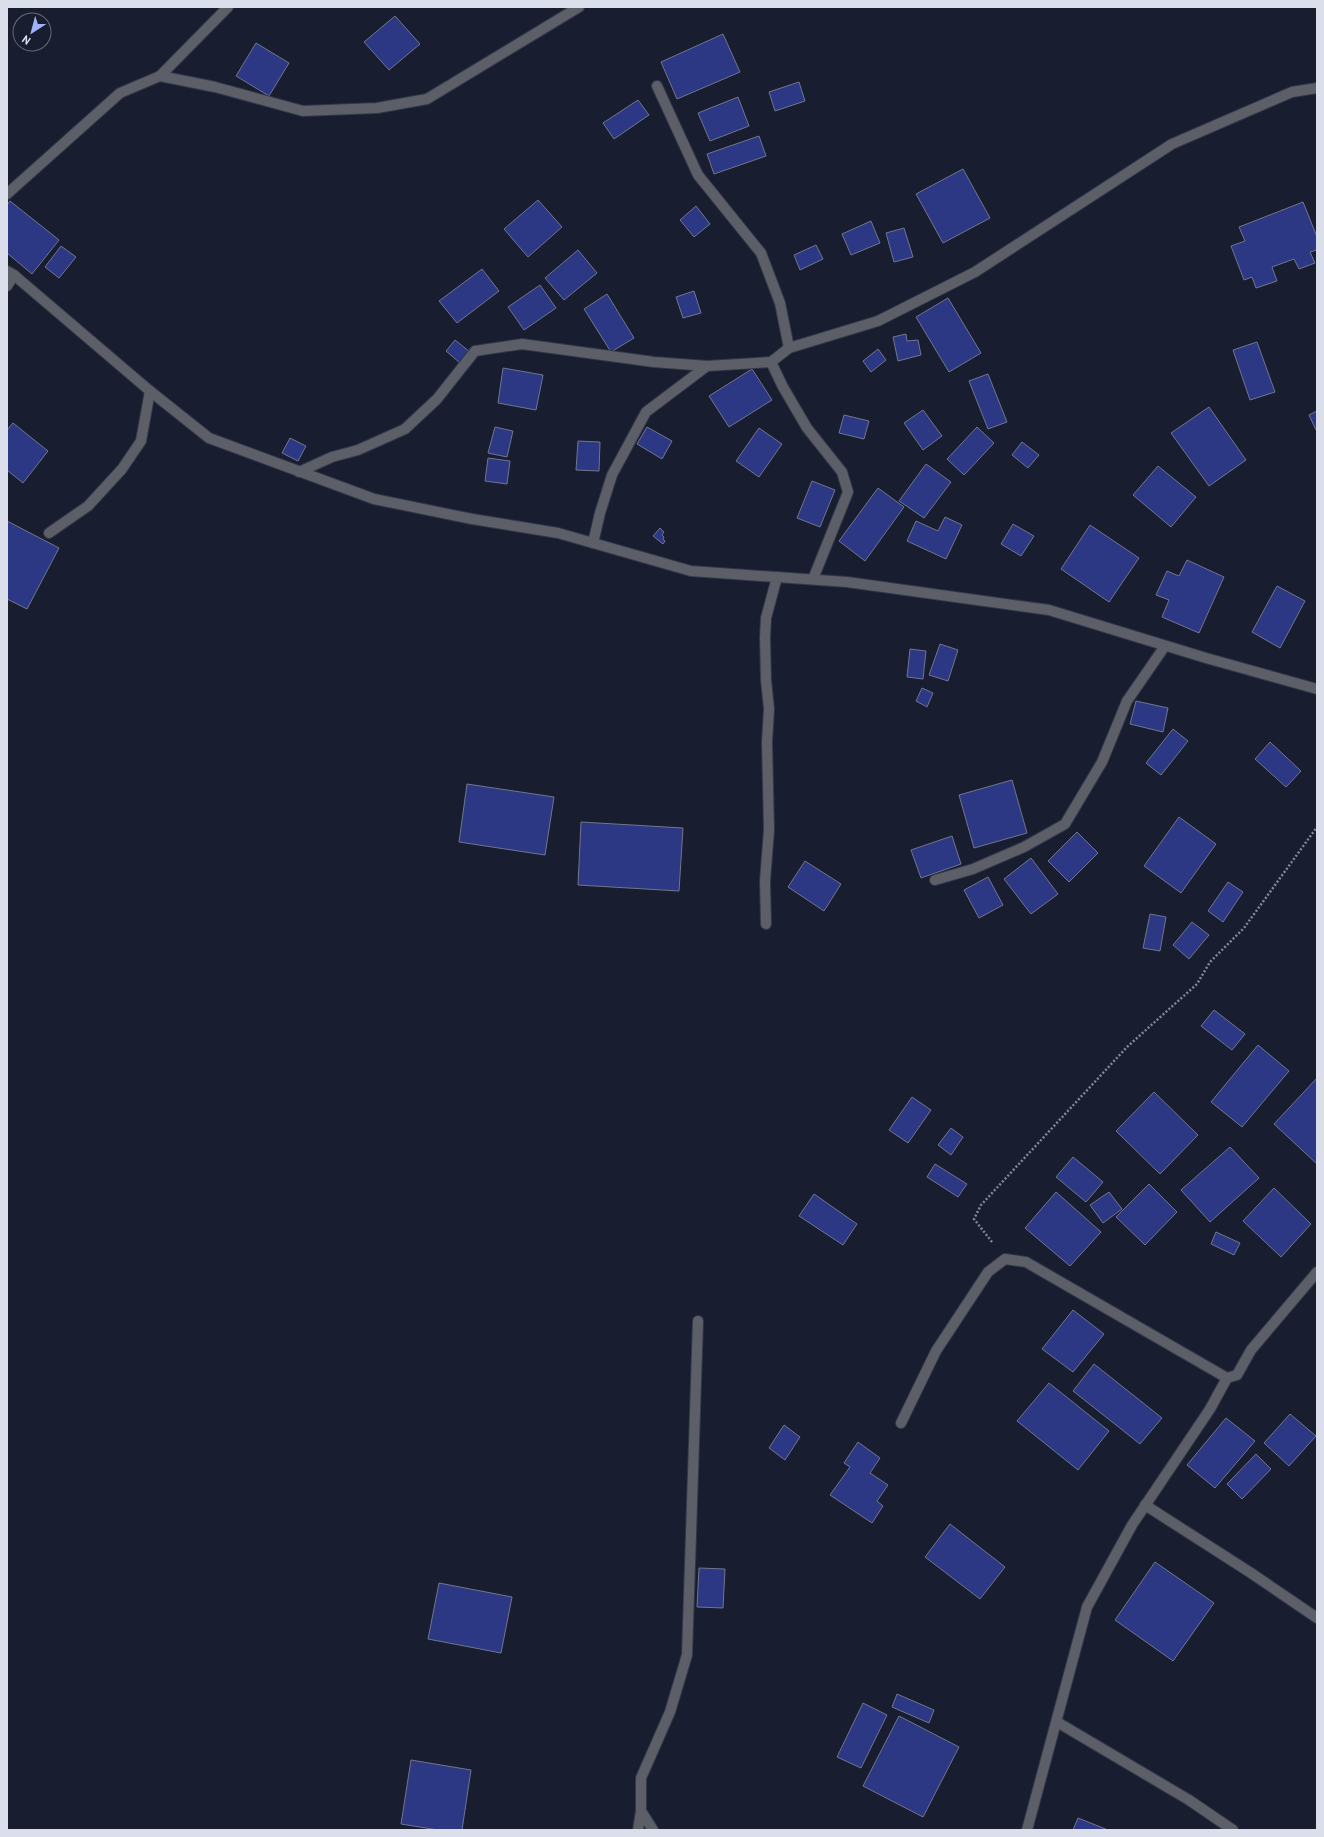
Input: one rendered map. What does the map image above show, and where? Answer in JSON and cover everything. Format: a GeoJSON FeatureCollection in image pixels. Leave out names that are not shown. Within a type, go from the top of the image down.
{"type":"FeatureCollection","features":[{"type":"Feature","properties":{"kind":"street"},"geometry":{"type":"LineString","coordinates":[[7,194],[120,92],[160,76],[228,7]]}},
{"type":"Feature","properties":{"kind":"street"},"geometry":{"type":"LineString","coordinates":[[160,76],[215,87],[303,111],[376,108],[427,99],[579,7]]}},
{"type":"Feature","properties":{"kind":"street"},"geometry":{"type":"LineString","coordinates":[[657,86],[698,175],[761,252],[780,303],[789,348]]}},
{"type":"Feature","properties":{"kind":"street"},"geometry":{"type":"LineString","coordinates":[[299,472],[332,457],[358,450],[405,429],[437,399],[475,351],[522,344],[654,362],[707,366],[771,362],[789,348],[878,321],[975,272],[1172,144],[1292,92],[1317,88]]}},
{"type":"Feature","properties":{"kind":"street"},"geometry":{"type":"LineString","coordinates":[[7,286],[11,273],[150,391],[209,438],[374,499],[472,519],[558,533],[691,571],[855,583],[1049,610],[1165,646],[1317,689]]}},
{"type":"Feature","properties":{"kind":"street"},"geometry":{"type":"LineString","coordinates":[[771,362],[807,428],[842,472],[848,492],[813,579]]}},
{"type":"Feature","properties":{"kind":"street"},"geometry":{"type":"LineString","coordinates":[[593,543],[600,513],[612,475],[646,412],[707,366]]}},
{"type":"Feature","properties":{"kind":"street"},"geometry":{"type":"LineString","coordinates":[[49,533],[88,506],[122,469],[141,441],[150,391]]}},
{"type":"Feature","properties":{"kind":"street"},"geometry":{"type":"LineString","coordinates":[[766,924],[765,881],[769,830],[767,742],[769,709],[766,680],[765,638],[766,618],[776,577]]}},
{"type":"Feature","properties":{"kind":"street"},"geometry":{"type":"LineString","coordinates":[[935,880],[973,869],[1024,847],[1065,824],[1102,762],[1126,701],[1165,646]]}},
{"type":"Feature","properties":{"kind":"street"},"geometry":{"type":"LineString","coordinates":[[901,1423],[936,1351],[988,1272],[1005,1259],[1026,1262],[1227,1378]]}},
{"type":"Feature","properties":{"kind":"street"},"geometry":{"type":"LineString","coordinates":[[1027,1830],[1087,1607],[1145,1505],[1210,1409],[1227,1378],[1237,1375],[1251,1350],[1317,1272]]}},
{"type":"Feature","properties":{"kind":"street"},"geometry":{"type":"LineString","coordinates":[[638,1830],[641,1811],[641,1778],[670,1712],[687,1655],[698,1321]]}},
{"type":"Feature","properties":{"kind":"street"},"geometry":{"type":"LineString","coordinates":[[1145,1505],[1251,1573],[1317,1618]]}},
{"type":"Feature","properties":{"kind":"street"},"geometry":{"type":"LineString","coordinates":[[1057,1722],[1189,1800],[1233,1830]]}},
{"type":"Feature","properties":{"kind":"street"},"geometry":{"type":"LineString","coordinates":[[641,1811],[653,1830]]}},
{"type":"Feature","properties":{"kind":"path"},"geometry":{"type":"LineString","coordinates":[[1005,1259],[974,1219],[981,1205],[1127,1048],[1197,984],[1210,962],[1244,928],[1317,827]]}},
{"type":"Feature","properties":{"kind":"building"},"geometry":{"type":"Polygon","coordinates":[[[395,16],[420,44],[389,70],[364,42],[395,16]]]}},
{"type":"Feature","properties":{"kind":"building"},"geometry":{"type":"Polygon","coordinates":[[[723,34],[740,72],[677,99],[661,62],[723,34]]]}},
{"type":"Feature","properties":{"kind":"building"},"geometry":{"type":"Polygon","coordinates":[[[256,43],[289,63],[269,96],[236,76],[256,43]]]}},
{"type":"Feature","properties":{"kind":"building"},"geometry":{"type":"Polygon","coordinates":[[[799,82],[805,101],[775,111],[769,92],[799,82]]]}},
{"type":"Feature","properties":{"kind":"building"},"geometry":{"type":"Polygon","coordinates":[[[738,97],[749,126],[710,141],[698,113],[738,97]]]}},
{"type":"Feature","properties":{"kind":"building"},"geometry":{"type":"Polygon","coordinates":[[[638,100],[649,115],[614,139],[603,123],[638,100]]]}},
{"type":"Feature","properties":{"kind":"building"},"geometry":{"type":"Polygon","coordinates":[[[759,136],[766,156],[714,174],[707,154],[759,136]]]}},
{"type":"Feature","properties":{"kind":"building"},"geometry":{"type":"Polygon","coordinates":[[[963,169],[990,218],[943,243],[916,194],[963,169]]]}},
{"type":"Feature","properties":{"kind":"building"},"geometry":{"type":"Polygon","coordinates":[[[538,200],[562,227],[528,257],[504,229],[538,200]]]}},
{"type":"Feature","properties":{"kind":"building"},"geometry":{"type":"Polygon","coordinates":[[[10,201],[59,240],[32,274],[7,253],[7,205],[10,201]]]}},
{"type":"Feature","properties":{"kind":"building"},"geometry":{"type":"Polygon","coordinates":[[[1303,202],[1317,237],[1317,250],[1310,252],[1315,263],[1299,269],[1294,259],[1272,267],[1277,281],[1256,288],[1252,277],[1244,280],[1231,246],[1245,241],[1239,227],[1303,202]]]}},
{"type":"Feature","properties":{"kind":"building"},"geometry":{"type":"Polygon","coordinates":[[[696,206],[710,224],[694,237],[680,220],[696,206]]]}},
{"type":"Feature","properties":{"kind":"building"},"geometry":{"type":"Polygon","coordinates":[[[871,221],[880,243],[851,255],[842,234],[871,221]]]}},
{"type":"Feature","properties":{"kind":"building"},"geometry":{"type":"Polygon","coordinates":[[[904,228],[913,257],[894,262],[886,233],[904,228]]]}},
{"type":"Feature","properties":{"kind":"building"},"geometry":{"type":"Polygon","coordinates":[[[816,245],[823,259],[800,270],[794,255],[816,245]]]}},
{"type":"Feature","properties":{"kind":"building"},"geometry":{"type":"Polygon","coordinates":[[[61,246],[76,257],[59,278],[45,267],[61,246]]]}},
{"type":"Feature","properties":{"kind":"building"},"geometry":{"type":"Polygon","coordinates":[[[578,250],[597,273],[564,300],[545,278],[578,250]]]}},
{"type":"Feature","properties":{"kind":"building"},"geometry":{"type":"Polygon","coordinates":[[[482,269],[499,291],[457,323],[439,301],[482,269]]]}},
{"type":"Feature","properties":{"kind":"building"},"geometry":{"type":"Polygon","coordinates":[[[540,285],[556,308],[524,330],[508,307],[540,285]]]}},
{"type":"Feature","properties":{"kind":"building"},"geometry":{"type":"Polygon","coordinates":[[[694,291],[701,313],[683,318],[676,297],[694,291]]]}},
{"type":"Feature","properties":{"kind":"building"},"geometry":{"type":"Polygon","coordinates":[[[607,294],[634,338],[611,352],[584,309],[607,294]]]}},
{"type":"Feature","properties":{"kind":"building"},"geometry":{"type":"Polygon","coordinates":[[[948,298],[981,353],[949,372],[916,317],[948,298]]]}},
{"type":"Feature","properties":{"kind":"building"},"geometry":{"type":"Polygon","coordinates":[[[906,334],[907,341],[918,340],[921,355],[898,361],[893,337],[906,334]]]}},
{"type":"Feature","properties":{"kind":"building"},"geometry":{"type":"Polygon","coordinates":[[[455,340],[470,352],[460,363],[446,351],[455,340]]]}},
{"type":"Feature","properties":{"kind":"building"},"geometry":{"type":"Polygon","coordinates":[[[1257,342],[1275,392],[1250,400],[1233,350],[1257,342]]]}},
{"type":"Feature","properties":{"kind":"building"},"geometry":{"type":"Polygon","coordinates":[[[878,349],[886,360],[871,372],[863,361],[878,349]]]}},
{"type":"Feature","properties":{"kind":"building"},"geometry":{"type":"Polygon","coordinates":[[[503,368],[543,375],[536,410],[498,403],[503,368]]]}},
{"type":"Feature","properties":{"kind":"building"},"geometry":{"type":"Polygon","coordinates":[[[752,369],[772,400],[729,427],[709,396],[752,369]]]}},
{"type":"Feature","properties":{"kind":"building"},"geometry":{"type":"Polygon","coordinates":[[[988,374],[1007,422],[988,429],[969,381],[988,374]]]}},
{"type":"Feature","properties":{"kind":"building"},"geometry":{"type":"Polygon","coordinates":[[[1209,407],[1246,460],[1209,486],[1171,433],[1209,407]]]}},
{"type":"Feature","properties":{"kind":"building"},"geometry":{"type":"Polygon","coordinates":[[[923,410],[942,436],[923,450],[904,423],[923,410]]]}},
{"type":"Feature","properties":{"kind":"building"},"geometry":{"type":"Polygon","coordinates":[[[1317,411],[1317,430],[1316,430],[1309,415],[1317,411]]]}},
{"type":"Feature","properties":{"kind":"building"},"geometry":{"type":"Polygon","coordinates":[[[844,415],[869,421],[864,439],[839,433],[844,415]]]}},
{"type":"Feature","properties":{"kind":"building"},"geometry":{"type":"Polygon","coordinates":[[[13,423],[48,451],[23,483],[7,470],[7,430],[13,423]]]}},
{"type":"Feature","properties":{"kind":"building"},"geometry":{"type":"Polygon","coordinates":[[[495,427],[513,431],[507,457],[488,453],[495,427]]]}},
{"type":"Feature","properties":{"kind":"building"},"geometry":{"type":"Polygon","coordinates":[[[647,427],[672,441],[662,459],[637,444],[647,427]]]}},
{"type":"Feature","properties":{"kind":"building"},"geometry":{"type":"Polygon","coordinates":[[[977,427],[994,443],[964,475],[947,459],[977,427]]]}},
{"type":"Feature","properties":{"kind":"building"},"geometry":{"type":"Polygon","coordinates":[[[759,428],[782,444],[759,477],[736,461],[759,428]]]}},
{"type":"Feature","properties":{"kind":"building"},"geometry":{"type":"Polygon","coordinates":[[[290,438],[306,446],[298,461],[282,453],[290,438]]]}},
{"type":"Feature","properties":{"kind":"building"},"geometry":{"type":"Polygon","coordinates":[[[578,441],[600,442],[599,471],[576,470],[578,441]]]}},
{"type":"Feature","properties":{"kind":"building"},"geometry":{"type":"Polygon","coordinates":[[[1022,442],[1039,455],[1028,468],[1012,455],[1022,442]]]}},
{"type":"Feature","properties":{"kind":"building"},"geometry":{"type":"Polygon","coordinates":[[[488,458],[510,461],[507,484],[485,481],[488,458]]]}},
{"type":"Feature","properties":{"kind":"building"},"geometry":{"type":"Polygon","coordinates":[[[926,464],[951,482],[924,518],[899,501],[926,464]]]}},
{"type":"Feature","properties":{"kind":"building"},"geometry":{"type":"Polygon","coordinates":[[[1158,466],[1196,497],[1171,527],[1133,495],[1158,466]]]}},
{"type":"Feature","properties":{"kind":"building"},"geometry":{"type":"Polygon","coordinates":[[[812,481],[835,490],[820,527],[797,518],[812,481]]]}},
{"type":"Feature","properties":{"kind":"building"},"geometry":{"type":"Polygon","coordinates":[[[878,488],[904,507],[865,561],[839,541],[878,488]]]}},
{"type":"Feature","properties":{"kind":"building"},"geometry":{"type":"Polygon","coordinates":[[[945,517],[962,525],[946,559],[907,541],[916,521],[938,531],[945,517]]]}},
{"type":"Feature","properties":{"kind":"building"},"geometry":{"type":"Polygon","coordinates":[[[7,521],[59,548],[27,609],[7,599],[7,521]]]}},
{"type":"Feature","properties":{"kind":"building"},"geometry":{"type":"Polygon","coordinates":[[[1013,524],[1034,536],[1021,556],[1001,544],[1013,524]]]}},
{"type":"Feature","properties":{"kind":"building"},"geometry":{"type":"Polygon","coordinates":[[[1090,525],[1139,558],[1109,602],[1061,569],[1090,525]]]}},
{"type":"Feature","properties":{"kind":"building"},"geometry":{"type":"Polygon","coordinates":[[[660,528],[664,532],[662,535],[665,541],[663,544],[653,536],[660,528]]]}},
{"type":"Feature","properties":{"kind":"building"},"geometry":{"type":"Polygon","coordinates":[[[1187,560],[1224,577],[1199,633],[1162,617],[1169,600],[1156,595],[1167,571],[1179,576],[1187,560]]]}},
{"type":"Feature","properties":{"kind":"building"},"geometry":{"type":"Polygon","coordinates":[[[1277,586],[1305,601],[1280,648],[1252,632],[1277,586]]]}},
{"type":"Feature","properties":{"kind":"building"},"geometry":{"type":"Polygon","coordinates":[[[940,644],[958,650],[948,681],[929,675],[940,644]]]}},
{"type":"Feature","properties":{"kind":"building"},"geometry":{"type":"Polygon","coordinates":[[[910,649],[926,651],[923,679],[907,677],[910,649]]]}},
{"type":"Feature","properties":{"kind":"building"},"geometry":{"type":"Polygon","coordinates":[[[922,688],[933,693],[927,707],[916,701],[922,688]]]}},
{"type":"Feature","properties":{"kind":"building"},"geometry":{"type":"Polygon","coordinates":[[[1136,701],[1168,708],[1163,732],[1130,724],[1136,701]]]}},
{"type":"Feature","properties":{"kind":"building"},"geometry":{"type":"Polygon","coordinates":[[[1173,729],[1188,741],[1161,775],[1146,763],[1173,729]]]}},
{"type":"Feature","properties":{"kind":"building"},"geometry":{"type":"Polygon","coordinates":[[[1270,742],[1301,771],[1286,787],[1255,759],[1270,742]]]}},
{"type":"Feature","properties":{"kind":"building"},"geometry":{"type":"Polygon","coordinates":[[[1012,780],[1027,833],[974,848],[959,795],[1012,780]]]}},
{"type":"Feature","properties":{"kind":"building"},"geometry":{"type":"Polygon","coordinates":[[[467,784],[554,797],[545,855],[459,842],[467,784]]]}},
{"type":"Feature","properties":{"kind":"building"},"geometry":{"type":"Polygon","coordinates":[[[1179,817],[1216,844],[1181,893],[1144,866],[1179,817]]]}},
{"type":"Feature","properties":{"kind":"building"},"geometry":{"type":"Polygon","coordinates":[[[581,822],[683,828],[679,891],[578,885],[581,822]]]}},
{"type":"Feature","properties":{"kind":"building"},"geometry":{"type":"Polygon","coordinates":[[[1077,832],[1098,853],[1069,882],[1048,861],[1077,832]]]}},
{"type":"Feature","properties":{"kind":"building"},"geometry":{"type":"Polygon","coordinates":[[[952,836],[961,864],[921,878],[911,850],[952,836]]]}},
{"type":"Feature","properties":{"kind":"building"},"geometry":{"type":"Polygon","coordinates":[[[1031,858],[1058,894],[1031,914],[1004,879],[1031,858]]]}},
{"type":"Feature","properties":{"kind":"building"},"geometry":{"type":"Polygon","coordinates":[[[805,861],[841,884],[824,911],[788,887],[805,861]]]}},
{"type":"Feature","properties":{"kind":"building"},"geometry":{"type":"Polygon","coordinates":[[[988,877],[1003,905],[979,918],[964,890],[988,877]]]}},
{"type":"Feature","properties":{"kind":"building"},"geometry":{"type":"Polygon","coordinates":[[[1228,882],[1243,892],[1223,922],[1208,911],[1228,882]]]}},
{"type":"Feature","properties":{"kind":"building"},"geometry":{"type":"Polygon","coordinates":[[[1150,914],[1166,917],[1160,951],[1143,948],[1150,914]]]}},
{"type":"Feature","properties":{"kind":"building"},"geometry":{"type":"Polygon","coordinates":[[[1192,922],[1209,935],[1189,959],[1173,945],[1192,922]]]}},
{"type":"Feature","properties":{"kind":"building"},"geometry":{"type":"Polygon","coordinates":[[[1214,1010],[1245,1034],[1232,1050],[1201,1026],[1214,1010]]]}},
{"type":"Feature","properties":{"kind":"building"},"geometry":{"type":"Polygon","coordinates":[[[1258,1045],[1289,1071],[1242,1127],[1211,1102],[1258,1045]]]}},
{"type":"Feature","properties":{"kind":"building"},"geometry":{"type":"Polygon","coordinates":[[[1317,1078],[1317,1164],[1274,1124],[1317,1078]]]}},
{"type":"Feature","properties":{"kind":"building"},"geometry":{"type":"Polygon","coordinates":[[[1154,1092],[1198,1135],[1160,1174],[1116,1131],[1154,1092]]]}},
{"type":"Feature","properties":{"kind":"building"},"geometry":{"type":"Polygon","coordinates":[[[912,1097],[931,1110],[908,1143],[889,1130],[912,1097]]]}},
{"type":"Feature","properties":{"kind":"building"},"geometry":{"type":"Polygon","coordinates":[[[951,1128],[963,1137],[951,1155],[938,1145],[951,1128]]]}},
{"type":"Feature","properties":{"kind":"building"},"geometry":{"type":"Polygon","coordinates":[[[1230,1147],[1259,1178],[1210,1222],[1181,1190],[1230,1147]]]}},
{"type":"Feature","properties":{"kind":"building"},"geometry":{"type":"Polygon","coordinates":[[[1073,1157],[1103,1182],[1086,1202],[1056,1177],[1073,1157]]]}},
{"type":"Feature","properties":{"kind":"building"},"geometry":{"type":"Polygon","coordinates":[[[935,1164],[967,1184],[958,1197],[927,1177],[935,1164]]]}},
{"type":"Feature","properties":{"kind":"building"},"geometry":{"type":"Polygon","coordinates":[[[1149,1184],[1177,1212],[1145,1245],[1116,1217],[1149,1184]]]}},
{"type":"Feature","properties":{"kind":"building"},"geometry":{"type":"Polygon","coordinates":[[[1274,1188],[1311,1224],[1281,1257],[1243,1221],[1274,1188]]]}},
{"type":"Feature","properties":{"kind":"building"},"geometry":{"type":"Polygon","coordinates":[[[1056,1192],[1101,1232],[1070,1266],[1025,1228],[1056,1192]]]}},
{"type":"Feature","properties":{"kind":"building"},"geometry":{"type":"Polygon","coordinates":[[[1109,1192],[1122,1209],[1103,1223],[1090,1205],[1109,1192]]]}},
{"type":"Feature","properties":{"kind":"building"},"geometry":{"type":"Polygon","coordinates":[[[814,1194],[857,1224],[843,1245],[799,1216],[814,1194]]]}},
{"type":"Feature","properties":{"kind":"building"},"geometry":{"type":"Polygon","coordinates":[[[1216,1232],[1240,1243],[1234,1255],[1211,1244],[1216,1232]]]}},
{"type":"Feature","properties":{"kind":"building"},"geometry":{"type":"Polygon","coordinates":[[[1073,1310],[1104,1334],[1073,1372],[1042,1349],[1073,1310]]]}},
{"type":"Feature","properties":{"kind":"building"},"geometry":{"type":"Polygon","coordinates":[[[1094,1364],[1162,1418],[1140,1444],[1073,1391],[1094,1364]]]}},
{"type":"Feature","properties":{"kind":"building"},"geometry":{"type":"Polygon","coordinates":[[[1049,1383],[1109,1431],[1078,1470],[1017,1421],[1049,1383]]]}},
{"type":"Feature","properties":{"kind":"building"},"geometry":{"type":"Polygon","coordinates":[[[1290,1414],[1316,1436],[1289,1466],[1264,1443],[1290,1414]]]}},
{"type":"Feature","properties":{"kind":"building"},"geometry":{"type":"Polygon","coordinates":[[[1226,1418],[1255,1441],[1215,1488],[1187,1465],[1226,1418]]]}},
{"type":"Feature","properties":{"kind":"building"},"geometry":{"type":"Polygon","coordinates":[[[784,1425],[800,1437],[785,1460],[769,1448],[784,1425]]]}},
{"type":"Feature","properties":{"kind":"building"},"geometry":{"type":"Polygon","coordinates":[[[858,1442],[880,1458],[870,1473],[888,1485],[877,1501],[883,1506],[872,1523],[830,1495],[850,1467],[844,1463],[858,1442]]]}},
{"type":"Feature","properties":{"kind":"building"},"geometry":{"type":"Polygon","coordinates":[[[1256,1454],[1271,1469],[1242,1499],[1227,1484],[1256,1454]]]}},
{"type":"Feature","properties":{"kind":"building"},"geometry":{"type":"Polygon","coordinates":[[[950,1524],[1005,1567],[980,1599],[925,1557],[950,1524]]]}},
{"type":"Feature","properties":{"kind":"building"},"geometry":{"type":"Polygon","coordinates":[[[1155,1562],[1214,1603],[1173,1661],[1115,1620],[1155,1562]]]}},
{"type":"Feature","properties":{"kind":"building"},"geometry":{"type":"Polygon","coordinates":[[[699,1568],[725,1569],[723,1608],[697,1607],[699,1568]]]}},
{"type":"Feature","properties":{"kind":"building"},"geometry":{"type":"Polygon","coordinates":[[[439,1583],[512,1597],[501,1653],[428,1639],[439,1583]]]}},
{"type":"Feature","properties":{"kind":"building"},"geometry":{"type":"Polygon","coordinates":[[[897,1694],[934,1710],[929,1723],[892,1707],[897,1694]]]}},
{"type":"Feature","properties":{"kind":"building"},"geometry":{"type":"Polygon","coordinates":[[[863,1703],[887,1715],[861,1768],[837,1757],[863,1703]]]}},
{"type":"Feature","properties":{"kind":"building"},"geometry":{"type":"Polygon","coordinates":[[[899,1716],[959,1747],[923,1817],[863,1786],[899,1716]]]}},
{"type":"Feature","properties":{"kind":"building"},"geometry":{"type":"Polygon","coordinates":[[[411,1760],[471,1770],[462,1830],[438,1830],[401,1824],[411,1760]]]}},
{"type":"Feature","properties":{"kind":"building"},"geometry":{"type":"Polygon","coordinates":[[[1078,1818],[1108,1830],[1073,1830],[1078,1818]]]}}]}
